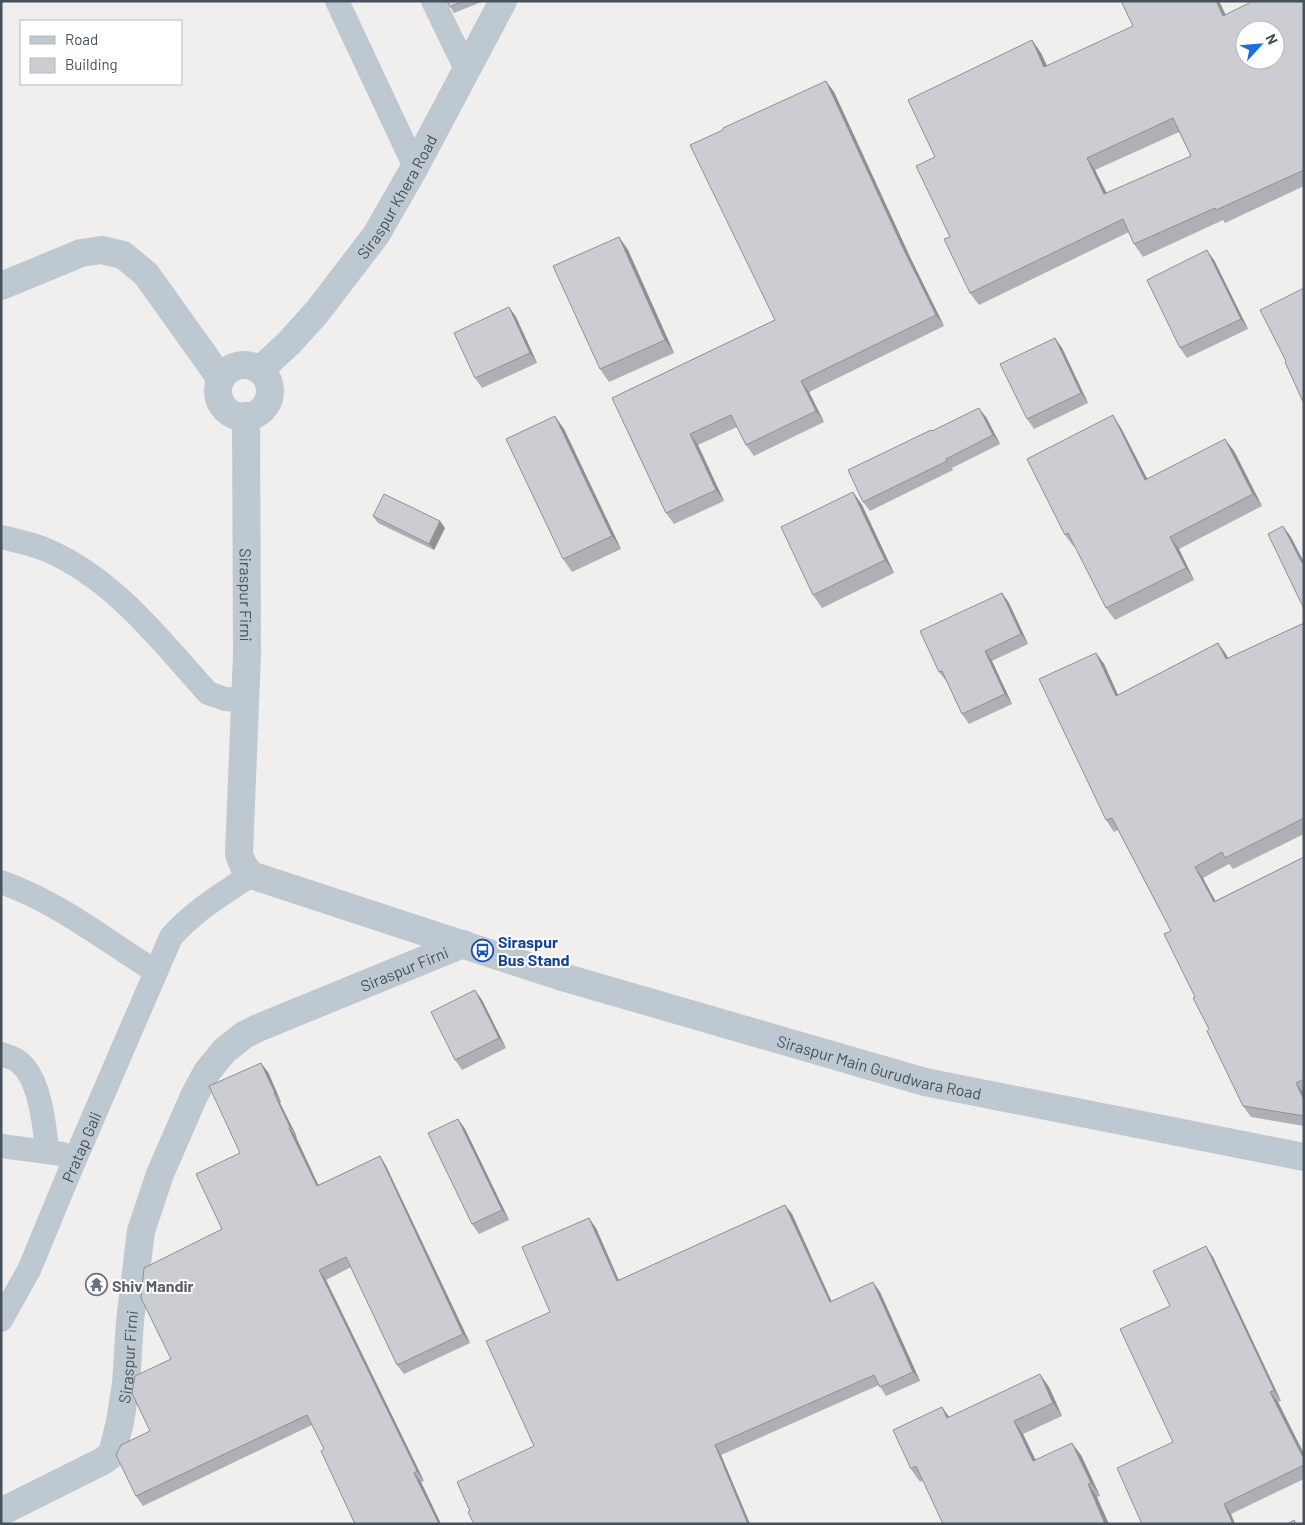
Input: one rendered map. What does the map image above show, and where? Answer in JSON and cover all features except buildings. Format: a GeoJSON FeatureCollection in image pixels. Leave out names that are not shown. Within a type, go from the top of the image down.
{"type":"FeatureCollection","features":[{"type":"Feature","properties":{"kind":"street"},"geometry":{"type":"LineString","coordinates":[[337,1],[415,167]]}},
{"type":"Feature","properties":{"kind":"street"},"geometry":{"type":"LineString","coordinates":[[433,1],[466,69]]}},
{"type":"Feature","properties":{"kind":"street","name":"Siraspur Khera Road"},"geometry":{"type":"LineString","coordinates":[[260,370],[289,343],[317,312],[376,235],[415,167],[503,1]]}},
{"type":"Feature","properties":{"kind":"street"},"geometry":{"type":"LineString","coordinates":[[1,286],[81,253],[101,250],[123,255],[146,274],[221,379]]}},
{"type":"Feature","properties":{"kind":"street"},"geometry":{"type":"LineString","coordinates":[[252,366],[260,370],[267,378],[270,388],[269,398],[264,407],[256,414],[237,416],[229,412],[219,397],[218,388],[221,379],[226,372],[234,367],[252,366]]}},
{"type":"Feature","properties":{"kind":"street","name":"Siraspur Firni"},"geometry":{"type":"LineString","coordinates":[[246,416],[247,654],[239,854],[243,865],[251,875],[462,944]]}},
{"type":"Feature","properties":{"kind":"street"},"geometry":{"type":"LineString","coordinates":[[1,536],[48,550],[101,582],[126,603],[208,693],[225,699],[244,700]]}},
{"type":"Feature","properties":{"kind":"street","name":"Pratap Gali"},"geometry":{"type":"LineString","coordinates":[[1,1320],[29,1270],[76,1155],[171,937],[186,920],[202,907],[251,875]]}},
{"type":"Feature","properties":{"kind":"street"},"geometry":{"type":"LineString","coordinates":[[1,882],[37,897],[67,913],[155,971]]}},
{"type":"Feature","properties":{"kind":"street","name":"Siraspur Firni"},"geometry":{"type":"LineString","coordinates":[[1,1512],[104,1461],[111,1455],[120,1422],[126,1384],[130,1321],[141,1231],[160,1174],[194,1096],[207,1072],[224,1051],[244,1035],[258,1028],[462,944]]}},
{"type":"Feature","properties":{"kind":"street","name":"Siraspur Main Gurudwara Road"},"geometry":{"type":"LineString","coordinates":[[462,944],[559,976],[925,1082],[1304,1157]]}},
{"type":"Feature","properties":{"kind":"street"},"geometry":{"type":"LineString","coordinates":[[1,1054],[20,1062],[27,1071],[36,1092],[45,1125],[47,1152]]}},
{"type":"Feature","properties":{"kind":"street"},"geometry":{"type":"LineString","coordinates":[[1,1146],[76,1155]]}},
{"type":"Feature","properties":{"kind":"place","name":"Siraspur Bus Stand"},"geometry":{"type":"Point","coordinates":[482,950]}},
{"type":"Feature","properties":{"kind":"place","name":"Shiv Mandir"},"geometry":{"type":"Point","coordinates":[96,1285]}}]}
